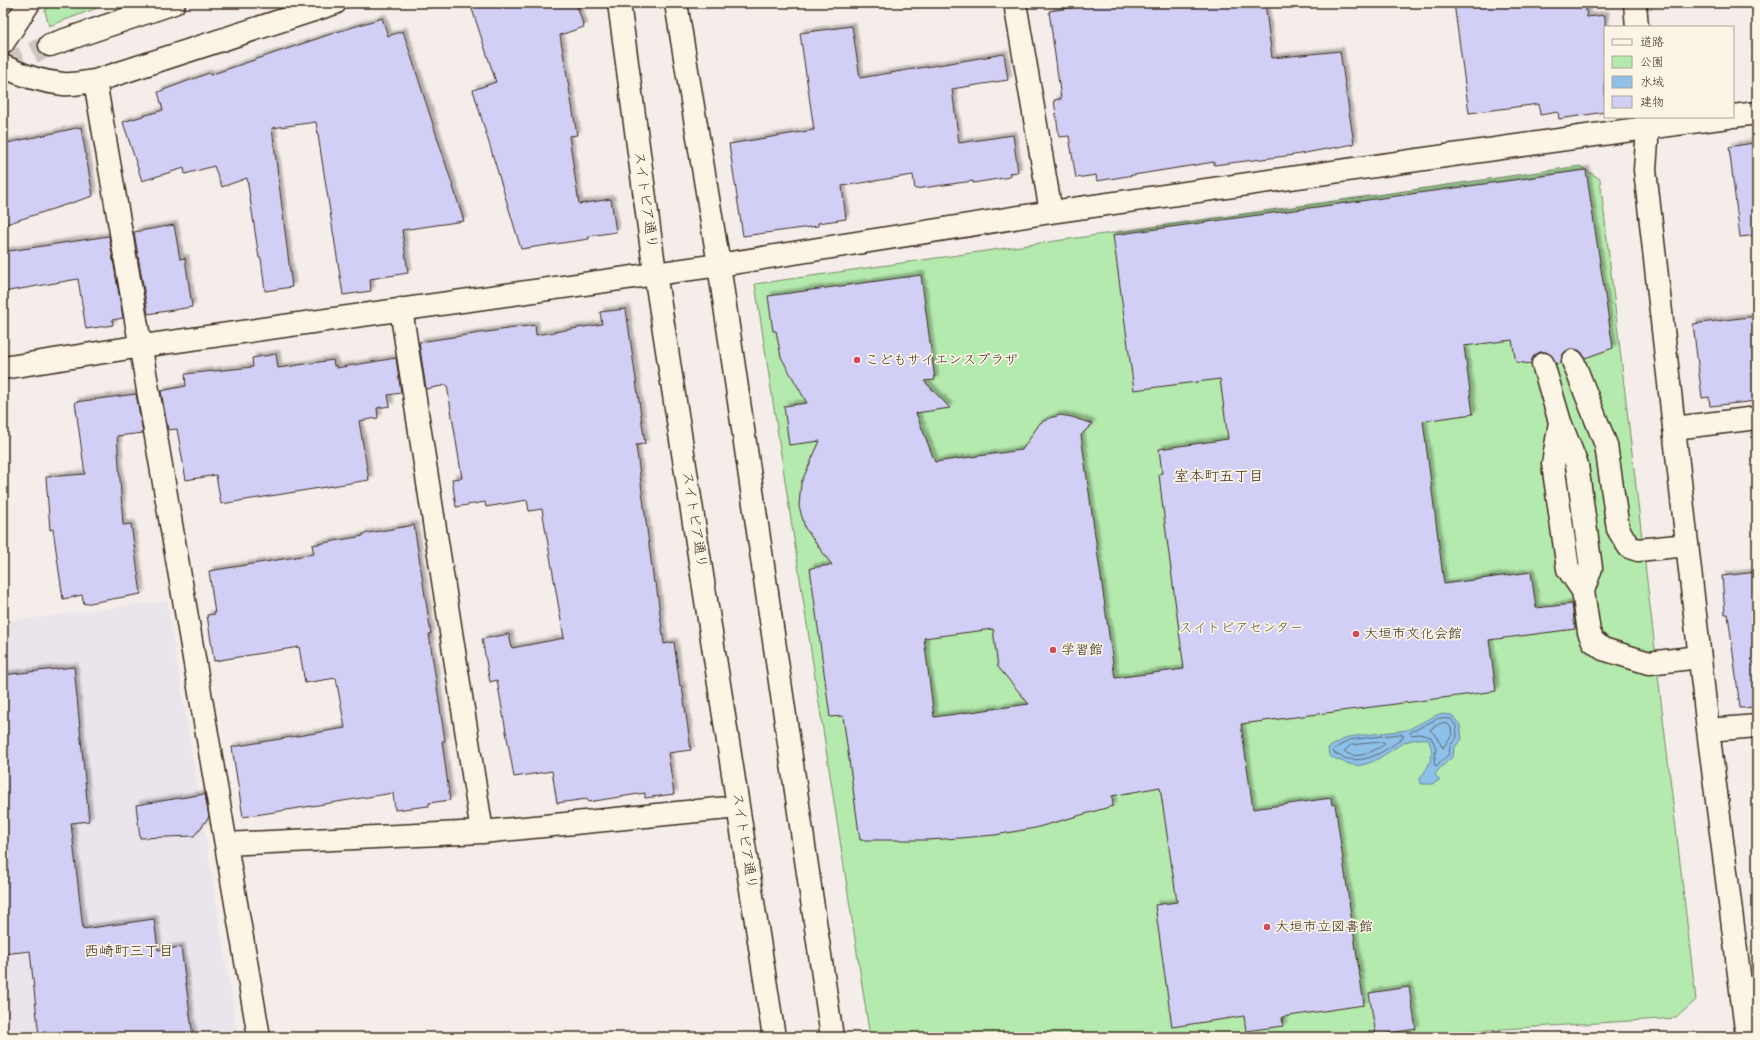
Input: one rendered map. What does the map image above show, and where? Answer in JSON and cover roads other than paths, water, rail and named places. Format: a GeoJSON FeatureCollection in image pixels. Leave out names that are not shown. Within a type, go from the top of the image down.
{"type":"FeatureCollection","features":[{"type":"Feature","properties":{"kind":"street"},"geometry":{"type":"LineString","coordinates":[[3,43],[29,3]]}},
{"type":"Feature","properties":{"kind":"street"},"geometry":{"type":"LineString","coordinates":[[50,45],[174,3]]}},
{"type":"Feature","properties":{"kind":"street"},"geometry":{"type":"LineString","coordinates":[[3,66],[16,72],[42,80],[64,84],[95,82],[335,3]]}},
{"type":"Feature","properties":{"kind":"street","name":"スイトピア通り"},"geometry":{"type":"LineString","coordinates":[[619,3],[655,273],[774,1037]]}},
{"type":"Feature","properties":{"kind":"street"},"geometry":{"type":"LineString","coordinates":[[676,3],[719,265],[832,1037]]}},
{"type":"Feature","properties":{"kind":"street"},"geometry":{"type":"LineString","coordinates":[[1015,3],[1051,212]]}},
{"type":"Feature","properties":{"kind":"street"},"geometry":{"type":"LineString","coordinates":[[1634,3],[1637,26]]}},
{"type":"Feature","properties":{"kind":"street"},"geometry":{"type":"LineString","coordinates":[[95,82],[142,346],[259,1037]]}},
{"type":"Feature","properties":{"kind":"street"},"geometry":{"type":"LineString","coordinates":[[1734,116],[1757,113]]}},
{"type":"Feature","properties":{"kind":"street"},"geometry":{"type":"LineString","coordinates":[[3,368],[142,346],[719,265],[1051,212],[1647,122],[1712,118]]}},
{"type":"Feature","properties":{"kind":"street"},"geometry":{"type":"LineString","coordinates":[[1647,122],[1644,170],[1699,657],[1747,1037]]}},
{"type":"Feature","properties":{"kind":"street"},"geometry":{"type":"LineString","coordinates":[[401,309],[482,832]]}},
{"type":"Feature","properties":{"kind":"street"},"geometry":{"type":"LineString","coordinates":[[1573,361],[1606,445],[1618,529],[1629,547],[1638,550],[1687,545]]}},
{"type":"Feature","properties":{"kind":"street"},"geometry":{"type":"LineString","coordinates":[[1543,364],[1560,422],[1553,464],[1568,569],[1583,591],[1589,632],[1593,641],[1603,649],[1649,662],[1699,657]]}},
{"type":"Feature","properties":{"kind":"street"},"geometry":{"type":"LineString","coordinates":[[1674,428],[1757,418]]}},
{"type":"Feature","properties":{"kind":"street"},"geometry":{"type":"LineString","coordinates":[[1708,730],[1757,726]]}},
{"type":"Feature","properties":{"kind":"street"},"geometry":{"type":"LineString","coordinates":[[226,844],[482,832],[738,807]]}},
{"type":"Feature","properties":{"kind":"water"},"geometry":{"type":"Polygon","coordinates":[[[1439,714],[1452,715],[1460,725],[1462,739],[1454,748],[1453,756],[1435,775],[1440,780],[1432,784],[1421,784],[1420,779],[1429,765],[1431,755],[1428,739],[1418,739],[1401,744],[1379,758],[1362,765],[1350,764],[1329,756],[1328,748],[1348,737],[1407,730],[1439,714]]]}},
{"type":"Feature","properties":{"kind":"tunnel"},"geometry":{"type":"LineString","coordinates":[[3,66],[50,45]]}},
{"type":"Feature","properties":{"kind":"place","name":"こどもサイエンスプラザ"},"geometry":{"type":"Point","coordinates":[857,360]}},
{"type":"Feature","properties":{"kind":"place","name":"大垣市文化会館"},"geometry":{"type":"Point","coordinates":[1356,634]}},
{"type":"Feature","properties":{"kind":"place","name":"学習館"},"geometry":{"type":"Point","coordinates":[1053,650]}},
{"type":"Feature","properties":{"kind":"place","name":"大垣市立図書館"},"geometry":{"type":"Point","coordinates":[1267,927]}},
{"type":"Feature","properties":{"kind":"district","name":"室本町五丁目"},"geometry":{"type":"Point","coordinates":[1219,477]}},
{"type":"Feature","properties":{"kind":"district","name":"西崎町三丁目"},"geometry":{"type":"Point","coordinates":[129,952]}},
{"type":"Feature","properties":{"kind":"park label","name":"スイトピアセンター"},"geometry":{"type":"Point","coordinates":[1241,628]}}]}
